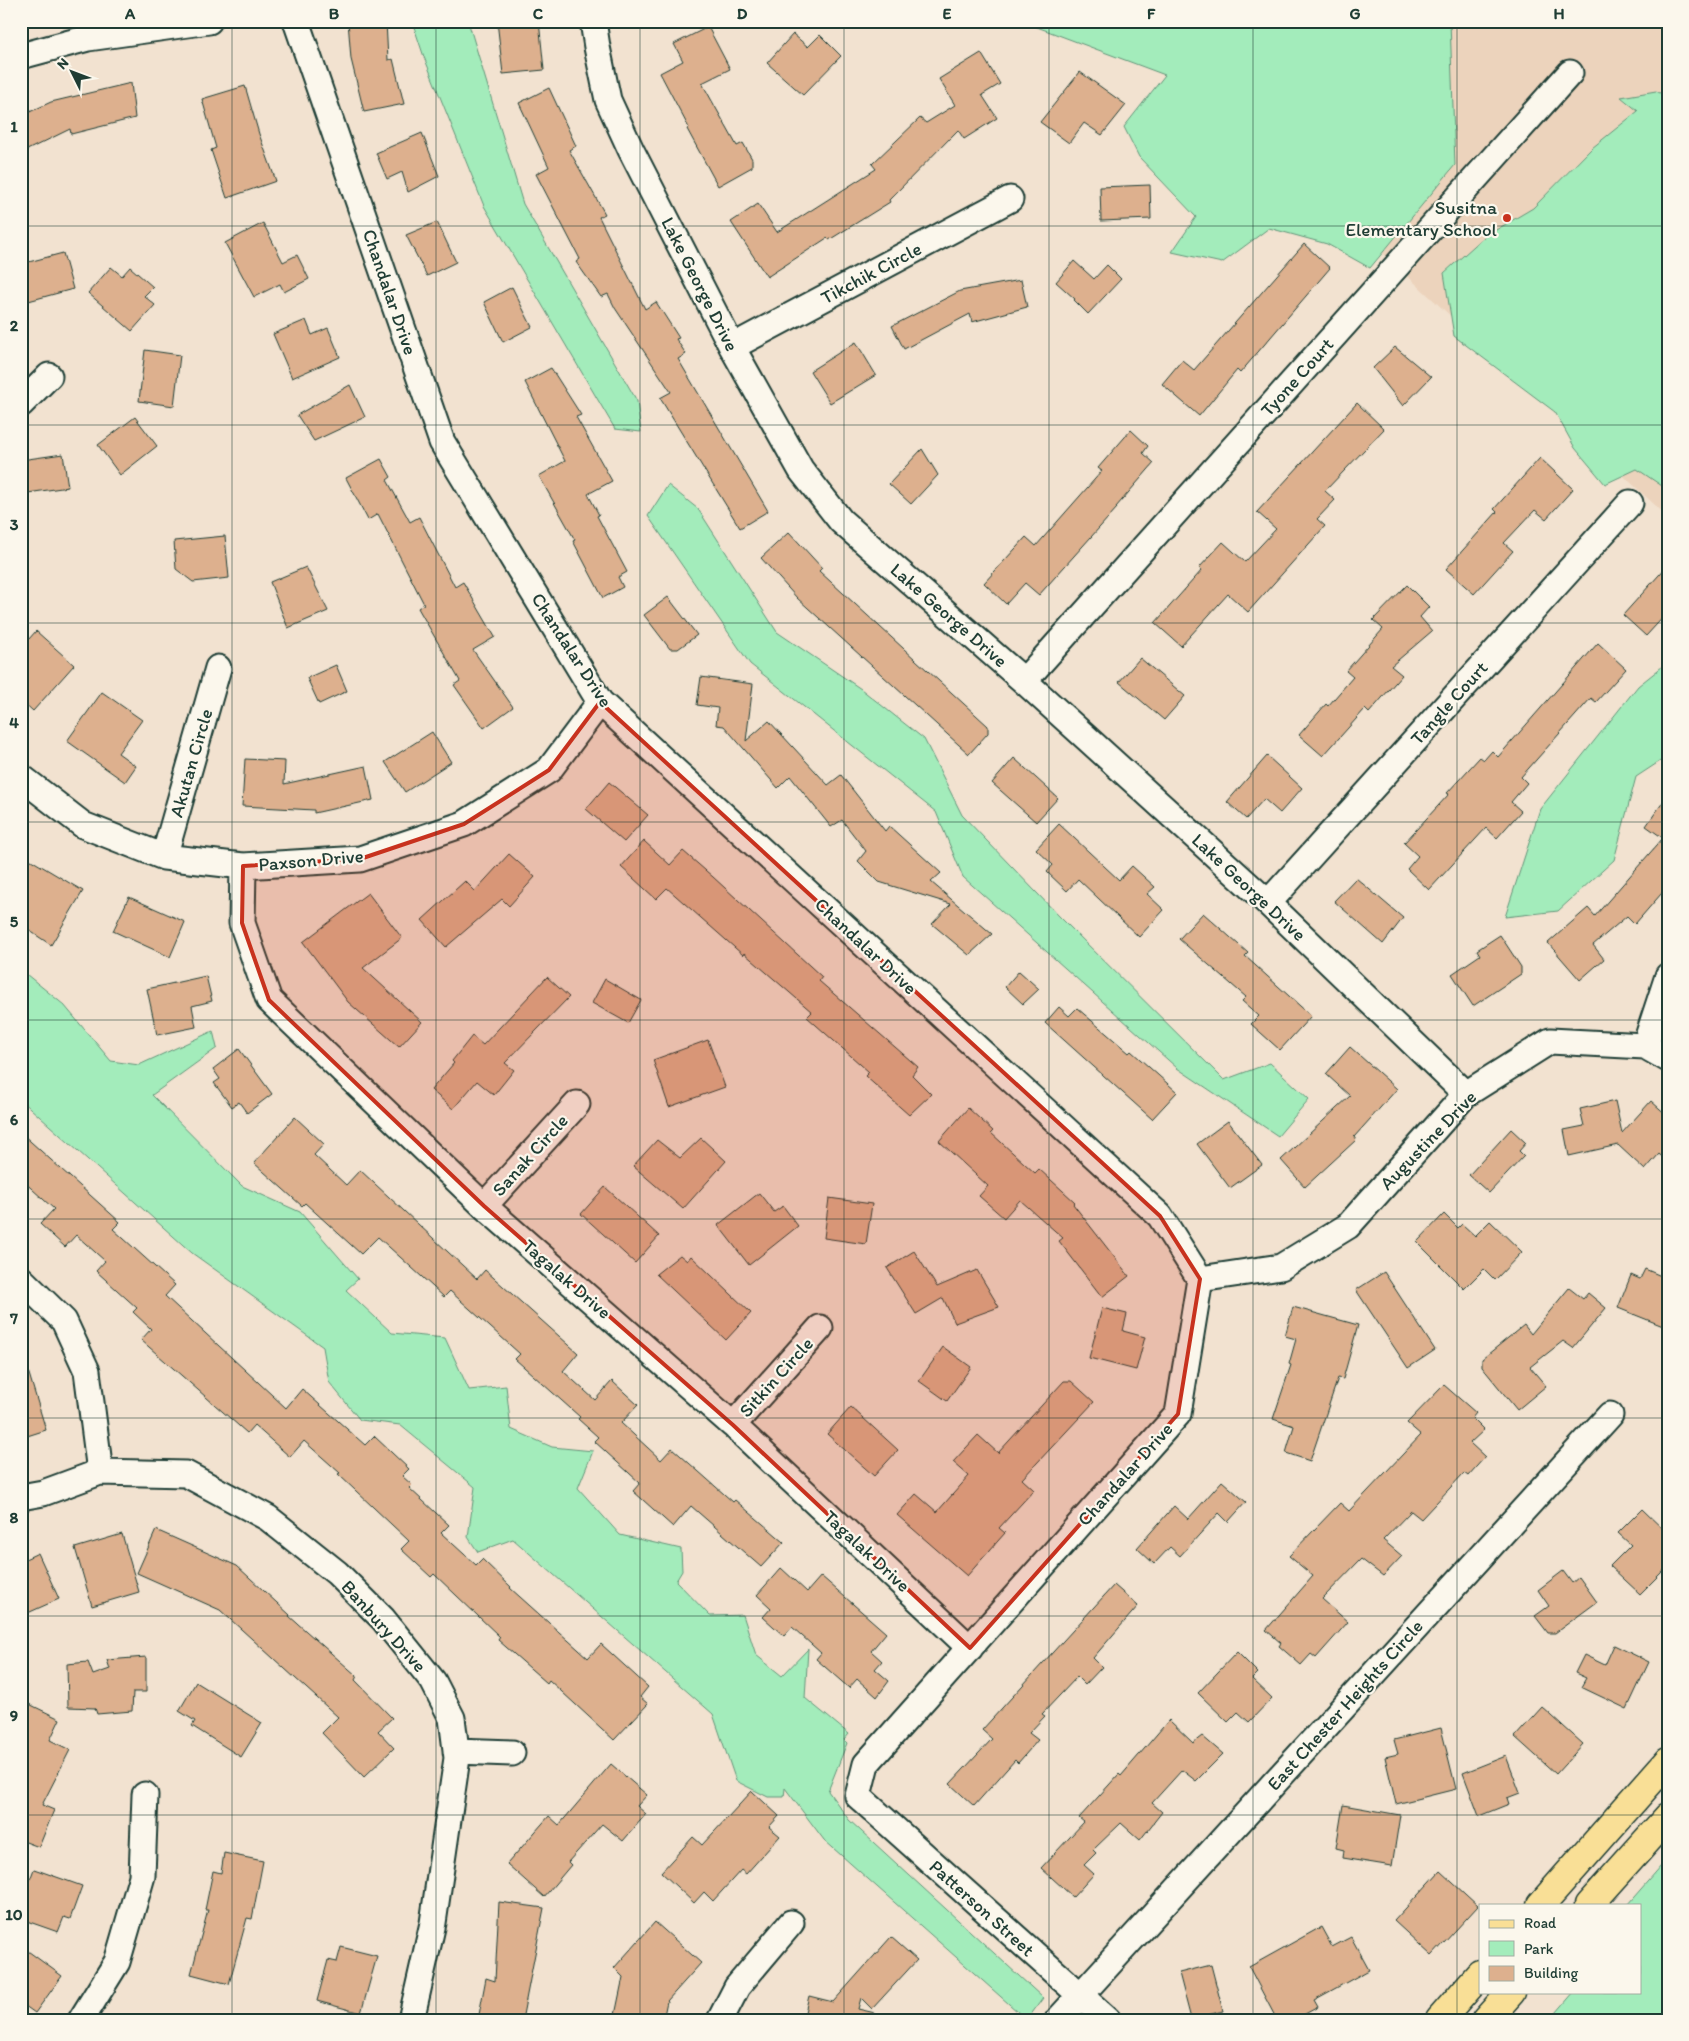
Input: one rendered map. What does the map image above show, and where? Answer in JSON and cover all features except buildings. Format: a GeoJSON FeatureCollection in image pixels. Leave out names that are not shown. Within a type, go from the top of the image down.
{"type":"FeatureCollection","features":[{"type":"Feature","properties":{"kind":"main road"},"geometry":{"type":"LineString","coordinates":[[1542,1904],[1668,1760]]}},
{"type":"Feature","properties":{"kind":"main road"},"geometry":{"type":"LineString","coordinates":[[1590,1904],[1668,1817]]}},
{"type":"Feature","properties":{"kind":"main road"},"geometry":{"type":"LineString","coordinates":[[1440,2020],[1479,1975]]}},
{"type":"Feature","properties":{"kind":"main road"},"geometry":{"type":"LineString","coordinates":[[1486,2020],[1509,1994]]}},
{"type":"Feature","properties":{"kind":"street"},"geometry":{"type":"LineString","coordinates":[[21,56],[88,38],[209,21]]}},
{"type":"Feature","properties":{"kind":"street","name":"Chandalar Drive"},"geometry":{"type":"LineString","coordinates":[[296,21],[442,442],[600,702],[1160,1216],[1200,1279],[1178,1414],[866,1764],[858,1796]]}},
{"type":"Feature","properties":{"kind":"street","name":"Lake George Drive"},"geometry":{"type":"LineString","coordinates":[[593,21],[596,47],[608,100],[631,150],[732,347],[801,470],[841,521],[1024,681],[1268,904],[1466,1094]]}},
{"type":"Feature","properties":{"kind":"street","name":"Tyone Court"},"geometry":{"type":"LineString","coordinates":[[1024,681],[1570,73]]}},
{"type":"Feature","properties":{"kind":"street","name":"Tikchik Circle"},"geometry":{"type":"LineString","coordinates":[[732,347],[1010,199]]}},
{"type":"Feature","properties":{"kind":"street"},"geometry":{"type":"LineString","coordinates":[[21,404],[49,376]]}},
{"type":"Feature","properties":{"kind":"street","name":"Tangle Court"},"geometry":{"type":"LineString","coordinates":[[1268,904],[1630,503]]}},
{"type":"Feature","properties":{"kind":"street","name":"Akutan Circle"},"geometry":{"type":"LineString","coordinates":[[164,857],[218,668]]}},
{"type":"Feature","properties":{"kind":"street","name":"Paxson Drive"},"geometry":{"type":"LineString","coordinates":[[21,777],[83,825],[164,857],[243,866],[360,859],[464,824],[549,770],[600,702]]}},
{"type":"Feature","properties":{"kind":"street","name":"Tagalak Drive"},"geometry":{"type":"LineString","coordinates":[[243,866],[242,922],[268,1000],[484,1206],[733,1425],[970,1648]]}},
{"type":"Feature","properties":{"kind":"street"},"geometry":{"type":"LineString","coordinates":[[1645,1046],[1668,976]]}},
{"type":"Feature","properties":{"kind":"street","name":"Augustine Drive"},"geometry":{"type":"LineString","coordinates":[[1200,1279],[1280,1267],[1348,1226],[1466,1094],[1550,1041],[1645,1046],[1668,1058]]}},
{"type":"Feature","properties":{"kind":"street","name":"Sanak Circle"},"geometry":{"type":"LineString","coordinates":[[484,1206],[577,1104]]}},
{"type":"Feature","properties":{"kind":"street"},"geometry":{"type":"LineString","coordinates":[[21,1279],[64,1321],[87,1371],[100,1472]]}},
{"type":"Feature","properties":{"kind":"street","name":"Sitkin Circle"},"geometry":{"type":"LineString","coordinates":[[733,1425],[820,1328]]}},
{"type":"Feature","properties":{"kind":"street","name":"East Chester Heights Circle"},"geometry":{"type":"LineString","coordinates":[[1058,2020],[1610,1415]]}},
{"type":"Feature","properties":{"kind":"street","name":"Banbury Drive"},"geometry":{"type":"LineString","coordinates":[[21,1497],[43,1493],[100,1472],[186,1474],[268,1518],[337,1573],[383,1619],[433,1681],[452,1718],[456,1751],[434,1923],[411,2020]]}},
{"type":"Feature","properties":{"kind":"street"},"geometry":{"type":"LineString","coordinates":[[456,1751],[512,1753]]}},
{"type":"Feature","properties":{"kind":"street"},"geometry":{"type":"LineString","coordinates":[[81,2020],[117,1962],[142,1876],[145,1795]]}},
{"type":"Feature","properties":{"kind":"street","name":"Patterson Street"},"geometry":{"type":"LineString","coordinates":[[858,1796],[1108,2020]]}},
{"type":"Feature","properties":{"kind":"street"},"geometry":{"type":"LineString","coordinates":[[720,2020],[737,1987],[791,1922]]}},
{"type":"Feature","properties":{"kind":"highlighted area"},"geometry":{"type":"Polygon","coordinates":[[[600,702],[1160,1216],[1200,1279],[1178,1414],[970,1648],[733,1425],[484,1206],[269,1000],[242,923],[243,866],[360,859],[464,824],[549,770],[600,702]]]}},
{"type":"Feature","properties":{"kind":"shaded area","name":"Susitna Elementary School"},"geometry":{"type":"Polygon","coordinates":[[[1139,21],[1668,21],[1668,517],[1136,25],[1139,21]]]}},
{"type":"Feature","properties":{"kind":"green space"},"geometry":{"type":"Polygon","coordinates":[[[412,21],[468,21],[523,204],[637,401],[641,432],[615,429],[484,206],[424,57],[412,21]]]}},
{"type":"Feature","properties":{"kind":"green space"},"geometry":{"type":"Polygon","coordinates":[[[1064,21],[1450,21],[1455,165],[1370,268],[1327,244],[1269,228],[1222,263],[1172,252],[1196,217],[1139,157],[1124,127],[1165,75],[1029,24],[1064,21]]]}},
{"type":"Feature","properties":{"kind":"green space"},"geometry":{"type":"Polygon","coordinates":[[[1656,91],[1668,97],[1668,490],[1637,469],[1605,484],[1575,448],[1555,412],[1454,336],[1444,273],[1484,237],[1533,208],[1592,148],[1638,111],[1621,97],[1656,91]]]}},
{"type":"Feature","properties":{"kind":"green space"},"geometry":{"type":"Polygon","coordinates":[[[668,485],[698,509],[777,632],[861,689],[924,739],[962,815],[1060,917],[1224,1080],[1270,1063],[1309,1099],[1278,1136],[1177,1068],[963,877],[936,812],[750,664],[648,516],[668,485]]]}},
{"type":"Feature","properties":{"kind":"green space"},"geometry":{"type":"Polygon","coordinates":[[[1668,662],[1668,756],[1636,777],[1614,860],[1558,911],[1505,917],[1540,809],[1638,686],[1668,662]]]}},
{"type":"Feature","properties":{"kind":"green space"},"geometry":{"type":"Polygon","coordinates":[[[21,970],[64,1005],[111,1061],[139,1065],[213,1031],[217,1048],[152,1095],[242,1186],[300,1212],[358,1279],[346,1290],[392,1333],[445,1338],[469,1390],[506,1386],[511,1429],[552,1447],[593,1451],[578,1488],[620,1535],[681,1549],[682,1571],[676,1581],[710,1616],[743,1615],[756,1655],[782,1676],[808,1649],[805,1698],[849,1734],[844,1740],[847,1743],[828,1791],[849,1820],[1043,1998],[1027,2020],[824,1840],[785,1788],[784,1797],[768,1797],[736,1781],[713,1714],[513,1539],[478,1552],[468,1537],[475,1487],[400,1425],[360,1420],[329,1382],[323,1347],[192,1253],[21,1100],[21,970]]]}},
{"type":"Feature","properties":{"kind":"green space"},"geometry":{"type":"Polygon","coordinates":[[[1668,1858],[1668,2020],[1550,2020],[1572,1994],[1642,1994],[1642,1904],[1628,1904],[1668,1858]]]}},
{"type":"Feature","properties":{"kind":"place","name":"Susitna Elementary School"},"geometry":{"type":"Point","coordinates":[1507,218]}}]}
